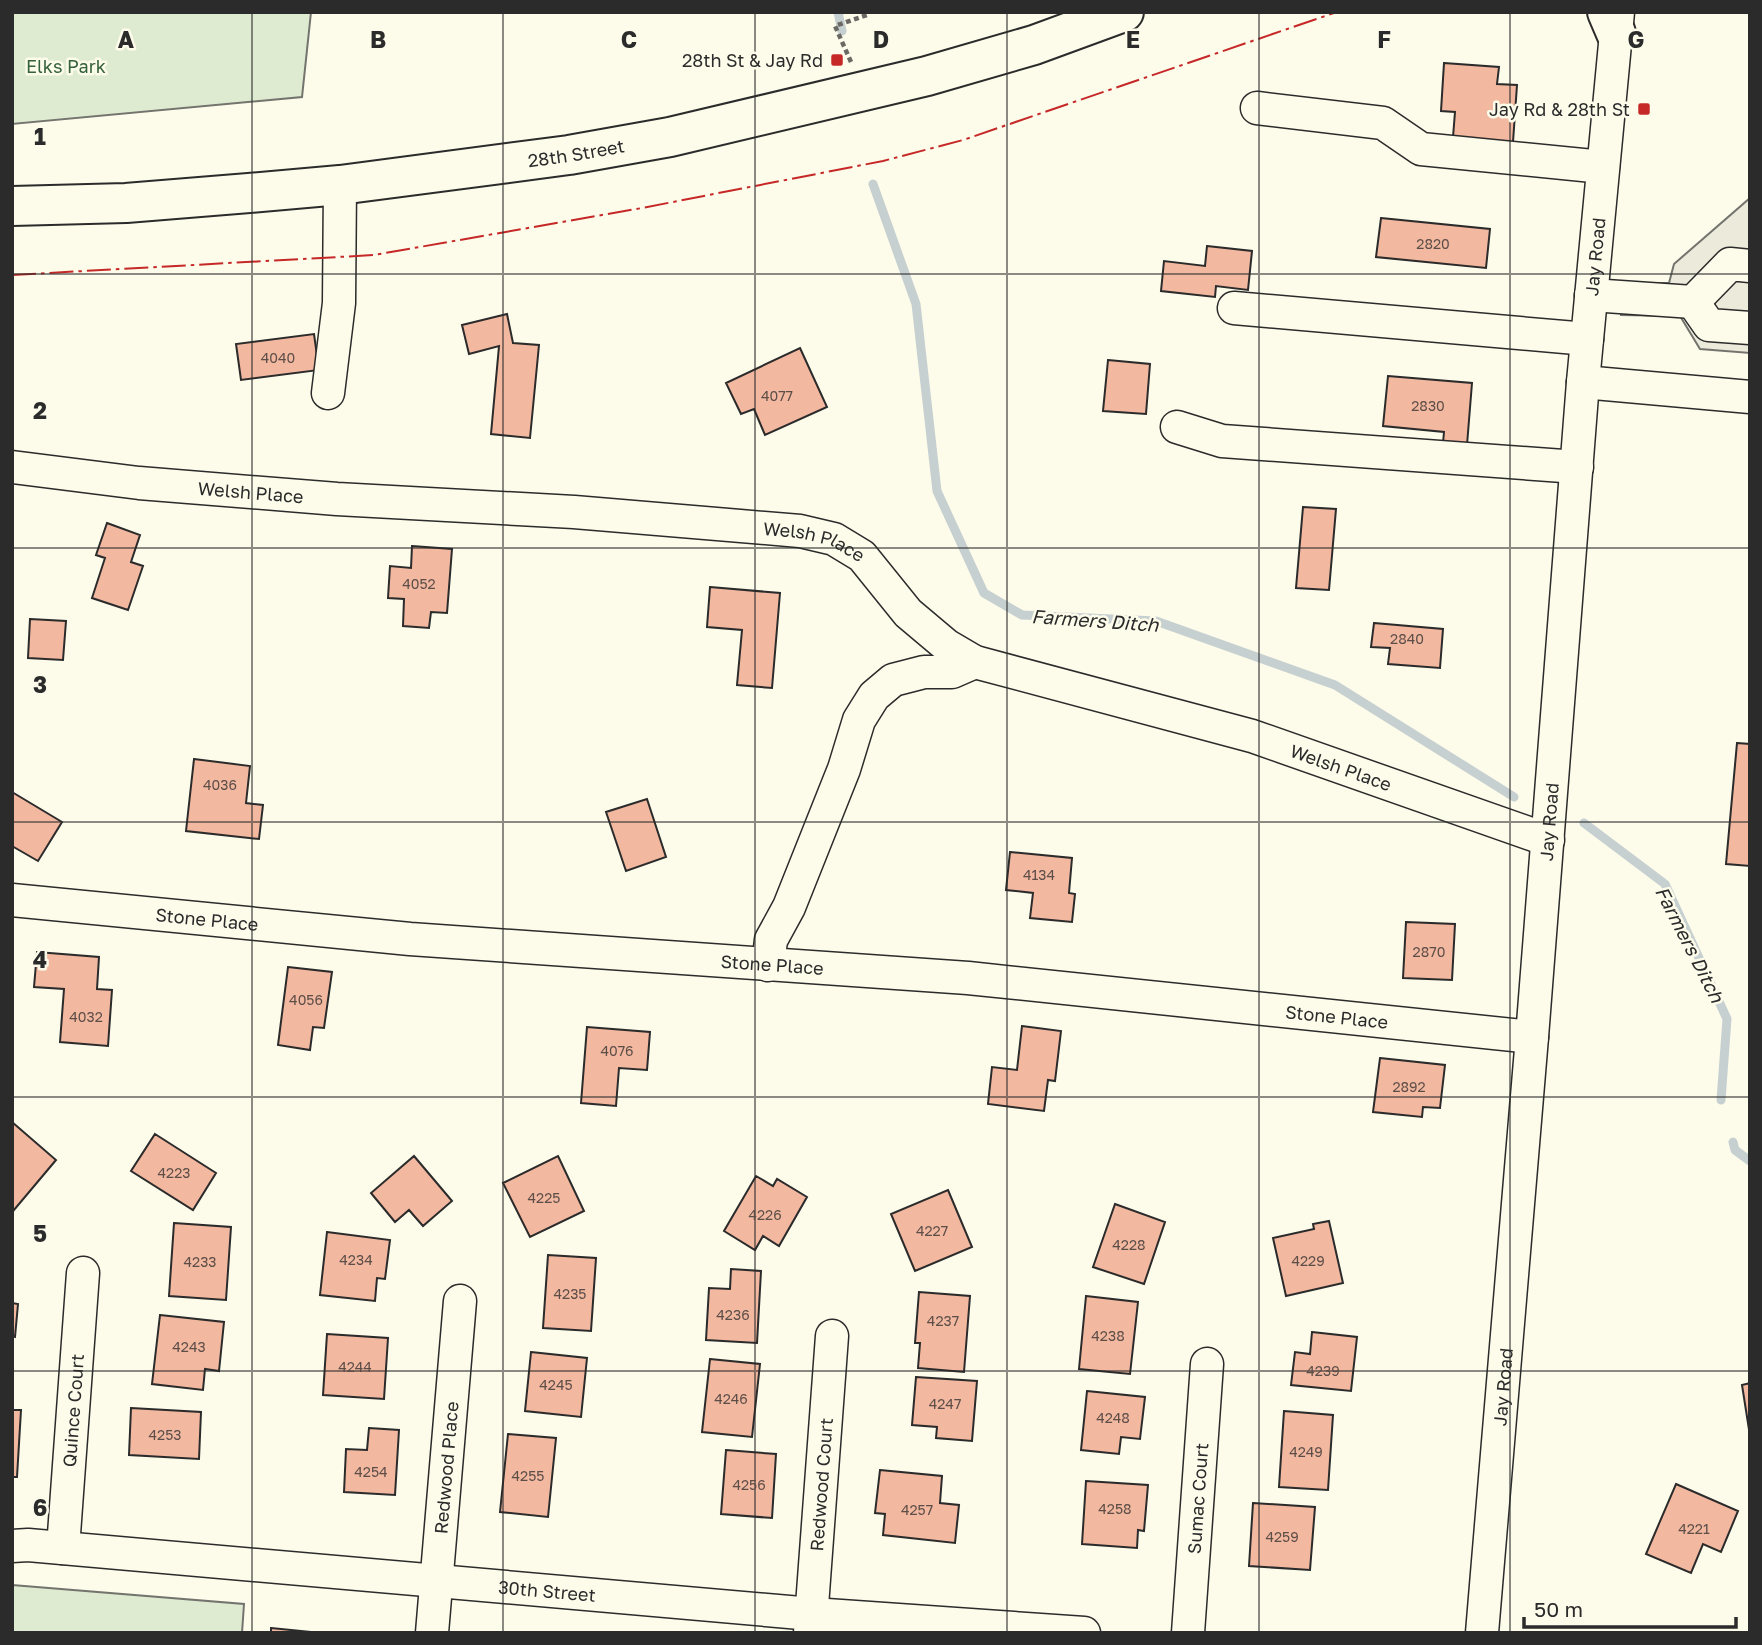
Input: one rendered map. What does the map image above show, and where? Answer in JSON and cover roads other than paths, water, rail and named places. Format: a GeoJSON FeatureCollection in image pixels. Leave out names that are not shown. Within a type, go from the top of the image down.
{"type":"FeatureCollection","features":[{"type":"Feature","properties":{"kind":"highway","name":"28th Street"},"geometry":{"type":"LineString","coordinates":[[12,206],[126,203],[340,185],[569,155],[670,137],[864,91],[1034,45],[1124,12]]}},
{"type":"Feature","properties":{"kind":"street","name":"Jay Road"},"geometry":{"type":"LineString","coordinates":[[1482,1633],[1583,382],[1616,17]]}},
{"type":"Feature","properties":{"kind":"street"},"geometry":{"type":"LineString","coordinates":[[1257,108],[1383,123],[1421,149],[1603,167]]}},
{"type":"Feature","properties":{"kind":"street"},"geometry":{"type":"LineString","coordinates":[[328,393],[339,303],[340,185]]}},
{"type":"Feature","properties":{"kind":"street"},"geometry":{"type":"LineString","coordinates":[[1591,295],[1693,302],[1743,259]]}},
{"type":"Feature","properties":{"kind":"street"},"geometry":{"type":"LineString","coordinates":[[1693,302],[1709,325],[1750,328]]}},
{"type":"Feature","properties":{"kind":"street"},"geometry":{"type":"LineString","coordinates":[[1234,308],[1587,339]]}},
{"type":"Feature","properties":{"kind":"street"},"geometry":{"type":"LineString","coordinates":[[1583,382],[1750,397]]}},
{"type":"Feature","properties":{"kind":"street"},"geometry":{"type":"LineString","coordinates":[[1177,427],[1222,441],[1577,467]]}},
{"type":"Feature","properties":{"kind":"street","name":"Welsh Place"},"geometry":{"type":"LineString","coordinates":[[12,467],[139,483],[337,499],[575,512],[800,531],[834,540],[862,556],[908,613],[946,645],[975,662],[1252,736],[1548,839]]}},
{"type":"Feature","properties":{"kind":"street"},"geometry":{"type":"LineString","coordinates":[[768,965],[771,940],[789,907],[844,769],[859,720],[874,696],[893,680],[924,672],[952,672],[975,662]]}},
{"type":"Feature","properties":{"kind":"street","name":"Stone Place"},"geometry":{"type":"LineString","coordinates":[[12,900],[410,939],[968,978],[1532,1037]]}},
{"type":"Feature","properties":{"kind":"street","name":"Quince Court"},"geometry":{"type":"LineString","coordinates":[[63,1548],[83,1273]]}},
{"type":"Feature","properties":{"kind":"street","name":"Redwood Place"},"geometry":{"type":"LineString","coordinates":[[432,1633],[460,1301]]}},
{"type":"Feature","properties":{"kind":"street","name":"Redwood Court"},"geometry":{"type":"LineString","coordinates":[[811,1623],[832,1336]]}},
{"type":"Feature","properties":{"kind":"street","name":"Sumac Court"},"geometry":{"type":"LineString","coordinates":[[1188,1633],[1208,1364]]}},
{"type":"Feature","properties":{"kind":"street","name":"30th Street"},"geometry":{"type":"LineString","coordinates":[[12,1546],[63,1548],[436,1581],[811,1623],[1084,1633]]}},
{"type":"Feature","properties":{"kind":"waterway","name":"Farmers Ditch"},"geometry":{"type":"LineString","coordinates":[[838,12],[842,31]]}},
{"type":"Feature","properties":{"kind":"waterway","name":"Farmers Ditch"},"geometry":{"type":"LineString","coordinates":[[873,184],[916,304],[937,491],[984,593],[1022,615],[1156,621],[1335,685],[1514,797]]}},
{"type":"Feature","properties":{"kind":"waterway","name":"Farmers Ditch"},"geometry":{"type":"LineString","coordinates":[[1584,823],[1665,884],[1727,1019],[1721,1100]]}},
{"type":"Feature","properties":{"kind":"waterway","name":"Farmers Ditch"},"geometry":{"type":"LineString","coordinates":[[1733,1142],[1735,1150],[1750,1161]]}},
{"type":"Feature","properties":{"kind":"place","name":"28th St & Jay Rd"},"geometry":{"type":"Point","coordinates":[837,60]}},
{"type":"Feature","properties":{"kind":"place","name":"Jay Rd & 28th St"},"geometry":{"type":"Point","coordinates":[1644,109]}},
{"type":"Feature","properties":{"kind":"park label","name":"Elks Park"},"geometry":{"type":"Point","coordinates":[66,66]}}]}
